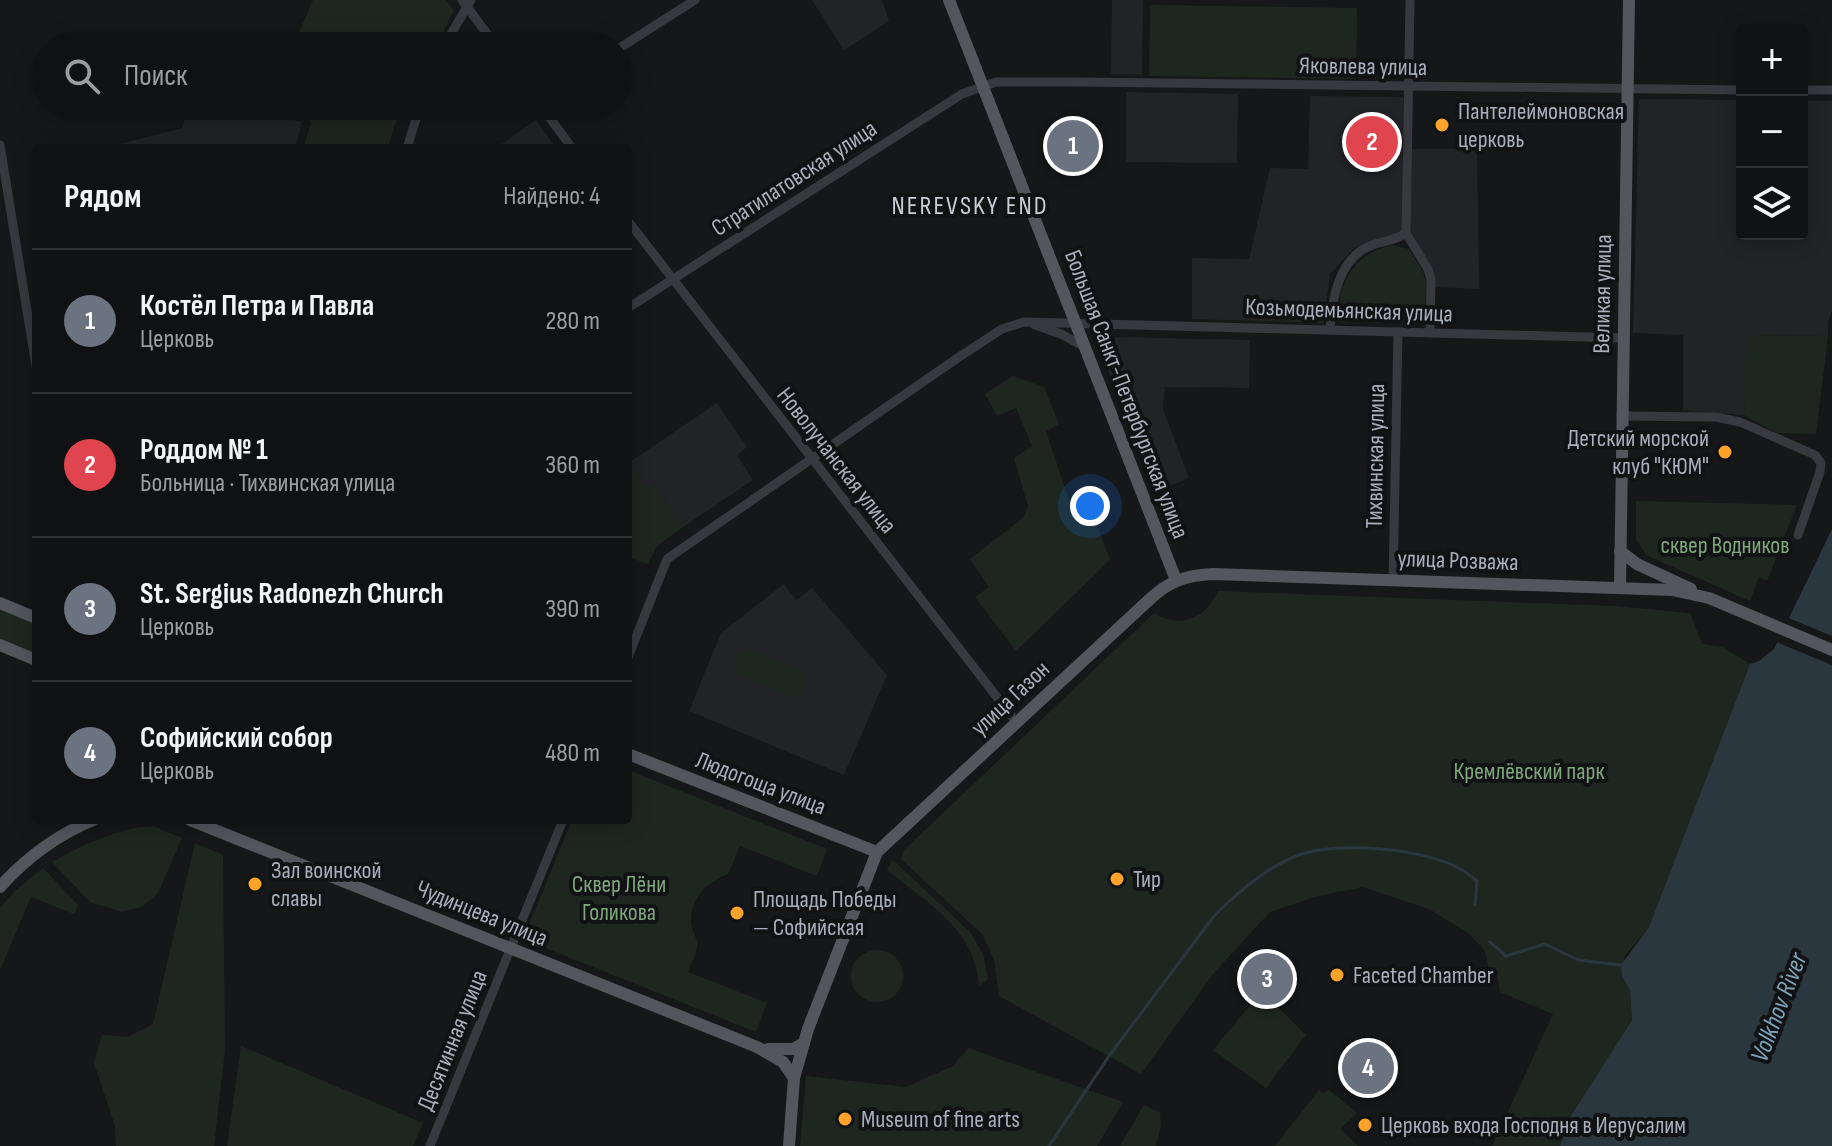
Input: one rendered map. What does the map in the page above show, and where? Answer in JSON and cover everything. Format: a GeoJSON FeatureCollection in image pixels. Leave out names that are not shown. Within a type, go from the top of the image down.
{"type":"FeatureCollection","features":[{"type":"Feature","properties":{"kind":"main road","name":"Большая Санкт-Петербургская улица"},"geometry":{"type":"LineString","coordinates":[[949,0],[1176,580]]}},
{"type":"Feature","properties":{"kind":"main road","name":"Великая улица"},"geometry":{"type":"LineString","coordinates":[[1620,588],[1629,0]]}},
{"type":"Feature","properties":{"kind":"main road"},"geometry":{"type":"LineString","coordinates":[[1620,551],[1637,564],[1709,598]]}},
{"type":"Feature","properties":{"kind":"main road","name":"улица Розважа"},"geometry":{"type":"LineString","coordinates":[[1176,580],[1193,574],[1213,574],[1672,590],[1709,598],[1832,650]]}},
{"type":"Feature","properties":{"kind":"main road","name":"улица Газон"},"geometry":{"type":"LineString","coordinates":[[877,852],[1150,599],[1176,580]]}},
{"type":"Feature","properties":{"kind":"main road"},"geometry":{"type":"LineString","coordinates":[[0,603],[32,616]]}},
{"type":"Feature","properties":{"kind":"main road"},"geometry":{"type":"LineString","coordinates":[[0,645],[32,658]]}},
{"type":"Feature","properties":{"kind":"main road","name":"Людогоща улица"},"geometry":{"type":"LineString","coordinates":[[632,756],[877,852]]}},
{"type":"Feature","properties":{"kind":"main road"},"geometry":{"type":"LineString","coordinates":[[0,887],[71,824]]}},
{"type":"Feature","properties":{"kind":"main road"},"geometry":{"type":"LineString","coordinates":[[61,835],[84,824]]}},
{"type":"Feature","properties":{"kind":"main road","name":"Чудинцева улица"},"geometry":{"type":"LineString","coordinates":[[200,824],[757,1047],[783,1062],[794,1078]]}},
{"type":"Feature","properties":{"kind":"main road"},"geometry":{"type":"LineString","coordinates":[[789,1146],[794,1078],[804,1043],[877,852]]}},
{"type":"Feature","properties":{"kind":"main road","name":"Чудинцева улица"},"geometry":{"type":"LineString","coordinates":[[757,1047],[787,1050],[804,1043]]}},
{"type":"Feature","properties":{"kind":"street"},"geometry":{"type":"LineString","coordinates":[[632,40],[695,0]]}},
{"type":"Feature","properties":{"kind":"street"},"geometry":{"type":"LineString","coordinates":[[1410,0],[1406,233],[1428,269],[1431,280],[1430,333]]}},
{"type":"Feature","properties":{"kind":"street"},"geometry":{"type":"LineString","coordinates":[[451,32],[466,2],[486,32]]}},
{"type":"Feature","properties":{"kind":"street","name":"Яковлева улица"},"geometry":{"type":"LineString","coordinates":[[983,85],[996,82],[1065,82],[1736,90]]}},
{"type":"Feature","properties":{"kind":"street","name":"Стратилатовская улица"},"geometry":{"type":"LineString","coordinates":[[632,306],[962,94],[983,85]]}},
{"type":"Feature","properties":{"kind":"street"},"geometry":{"type":"LineString","coordinates":[[1808,90],[1832,90]]}},
{"type":"Feature","properties":{"kind":"street"},"geometry":{"type":"LineString","coordinates":[[408,144],[416,120]]}},
{"type":"Feature","properties":{"kind":"street"},"geometry":{"type":"LineString","coordinates":[[551,120],[569,144]]}},
{"type":"Feature","properties":{"kind":"street"},"geometry":{"type":"LineString","coordinates":[[0,145],[32,341]]}},
{"type":"Feature","properties":{"kind":"street","name":"Новолучанская улица"},"geometry":{"type":"LineString","coordinates":[[632,226],[1017,723]]}},
{"type":"Feature","properties":{"kind":"street"},"geometry":{"type":"LineString","coordinates":[[1330,330],[1336,289],[1348,264],[1367,247],[1406,233]]}},
{"type":"Feature","properties":{"kind":"street"},"geometry":{"type":"LineString","coordinates":[[632,647],[667,559],[1002,329],[1024,322],[1061,334],[1085,347]]}},
{"type":"Feature","properties":{"kind":"street","name":"Козьмодемьянская улица"},"geometry":{"type":"LineString","coordinates":[[1024,322],[1623,338]]}},
{"type":"Feature","properties":{"kind":"street","name":"Тихвинская улица"},"geometry":{"type":"LineString","coordinates":[[1393,580],[1398,332]]}},
{"type":"Feature","properties":{"kind":"street"},"geometry":{"type":"LineString","coordinates":[[1621,416],[1716,417],[1740,422],[1815,455],[1821,463],[1820,472],[1798,535]]}},
{"type":"Feature","properties":{"kind":"street","name":"Десятинная улица"},"geometry":{"type":"LineString","coordinates":[[430,1146],[561,824]]}},
{"type":"Feature","properties":{"kind":"shaded area"},"geometry":{"type":"Polygon","coordinates":[[[812,0],[882,0],[889,21],[844,50],[812,0]]]}},
{"type":"Feature","properties":{"kind":"shaded area"},"geometry":{"type":"Polygon","coordinates":[[[1112,0],[1143,0],[1142,75],[1111,74],[1112,0]]]}},
{"type":"Feature","properties":{"kind":"shaded area"},"geometry":{"type":"Polygon","coordinates":[[[1126,92],[1238,94],[1237,163],[1126,162],[1126,92]]]}},
{"type":"Feature","properties":{"kind":"shaded area"},"geometry":{"type":"Polygon","coordinates":[[[1310,96],[1403,97],[1402,232],[1354,248],[1330,274],[1324,323],[1192,319],[1192,258],[1249,259],[1270,168],[1308,169],[1310,96]]]}},
{"type":"Feature","properties":{"kind":"shaded area"},"geometry":{"type":"Polygon","coordinates":[[[1639,99],[1736,100],[1736,240],[1808,240],[1808,101],[1832,101],[1832,310],[1828,336],[1748,335],[1744,415],[1683,410],[1683,335],[1633,333],[1639,99]]]}},
{"type":"Feature","properties":{"kind":"shaded area"},"geometry":{"type":"Polygon","coordinates":[[[185,120],[302,122],[296,144],[120,144],[182,128],[185,120]]]}},
{"type":"Feature","properties":{"kind":"shaded area"},"geometry":{"type":"Polygon","coordinates":[[[536,120],[553,144],[502,144],[536,120]]]}},
{"type":"Feature","properties":{"kind":"shaded area"},"geometry":{"type":"Polygon","coordinates":[[[1411,149],[1477,149],[1479,289],[1434,287],[1429,263],[1410,231],[1411,149]]]}},
{"type":"Feature","properties":{"kind":"shaded area"},"geometry":{"type":"Polygon","coordinates":[[[1116,337],[1250,340],[1249,388],[1165,387],[1163,409],[1189,478],[1158,491],[1102,356],[1116,337]]]}},
{"type":"Feature","properties":{"kind":"shaded area"},"geometry":{"type":"Polygon","coordinates":[[[717,403],[747,447],[737,455],[753,480],[683,527],[654,484],[647,489],[632,461],[717,403]]]}},
{"type":"Feature","properties":{"kind":"shaded area"},"geometry":{"type":"Polygon","coordinates":[[[784,584],[796,600],[812,588],[887,675],[844,775],[689,711],[721,633],[784,584]]]}},
{"type":"Feature","properties":{"kind":"green space"},"geometry":{"type":"Polygon","coordinates":[[[313,0],[446,0],[454,11],[443,32],[299,32],[313,0]]]}},
{"type":"Feature","properties":{"kind":"green space"},"geometry":{"type":"Polygon","coordinates":[[[1150,5],[1357,8],[1356,79],[1149,76],[1150,5]]]}},
{"type":"Feature","properties":{"kind":"green space"},"geometry":{"type":"Polygon","coordinates":[[[310,120],[398,120],[389,144],[304,144],[310,120]]]}},
{"type":"Feature","properties":{"kind":"green space"},"geometry":{"type":"Polygon","coordinates":[[[1392,245],[1409,249],[1423,271],[1426,283],[1422,325],[1336,322],[1341,295],[1350,273],[1367,256],[1392,245]]]}},
{"type":"Feature","properties":{"kind":"green space"},"geometry":{"type":"Polygon","coordinates":[[[1747,335],[1828,336],[1816,434],[1777,433],[1744,415],[1747,335]]]}},
{"type":"Feature","properties":{"kind":"green space"},"geometry":{"type":"Polygon","coordinates":[[[1013,376],[1044,387],[1059,424],[1046,431],[1071,506],[1095,519],[1110,560],[1016,651],[975,597],[989,587],[970,559],[1023,518],[1028,506],[1014,458],[1032,446],[1016,408],[997,416],[985,394],[1013,376]]]}},
{"type":"Feature","properties":{"kind":"green space"},"geometry":{"type":"Polygon","coordinates":[[[632,465],[647,488],[654,484],[683,527],[657,546],[648,564],[632,558],[632,465]]]}},
{"type":"Feature","properties":{"kind":"green space","name":"сквер Водников"},"geometry":{"type":"Polygon","coordinates":[[[1636,501],[1797,505],[1767,581],[1759,577],[1750,601],[1646,555],[1636,539],[1636,501]]]}},
{"type":"Feature","properties":{"kind":"green space","name":"Кремлёвский парк"},"geometry":{"type":"Polygon","coordinates":[[[1218,591],[1613,606],[1690,613],[1702,644],[1722,647],[1750,664],[1649,927],[1625,956],[1622,976],[1630,989],[1632,1020],[1572,1114],[1560,1146],[1492,1146],[1553,1014],[1500,992],[1497,973],[1490,974],[1485,951],[1468,933],[1429,909],[1363,887],[1318,896],[1270,912],[1213,974],[1141,1074],[999,996],[994,960],[983,935],[901,859],[904,850],[1154,613],[1174,620],[1191,618],[1213,601],[1218,591]]]}},
{"type":"Feature","properties":{"kind":"green space"},"geometry":{"type":"Polygon","coordinates":[[[0,607],[32,620],[32,655],[0,642],[0,607]]]}},
{"type":"Feature","properties":{"kind":"green space"},"geometry":{"type":"Polygon","coordinates":[[[746,648],[804,670],[808,678],[802,695],[794,697],[736,674],[733,666],[739,651],[746,648]]]}},
{"type":"Feature","properties":{"kind":"green space","name":"Сквер Лёни Голикова"},"geometry":{"type":"Polygon","coordinates":[[[632,772],[827,849],[817,876],[740,846],[728,874],[707,886],[693,906],[691,922],[697,947],[688,972],[767,1003],[756,1032],[523,939],[570,824],[632,824],[632,772]]]}},
{"type":"Feature","properties":{"kind":"green space"},"geometry":{"type":"Polygon","coordinates":[[[153,826],[182,838],[158,893],[142,907],[122,912],[90,902],[52,862],[114,834],[153,826]]]}},
{"type":"Feature","properties":{"kind":"green space"},"geometry":{"type":"Polygon","coordinates":[[[195,843],[223,855],[225,1050],[214,1146],[116,1146],[115,1126],[94,1063],[102,1035],[128,1037],[153,1024],[195,843]]]}},
{"type":"Feature","properties":{"kind":"green space"},"geometry":{"type":"Polygon","coordinates":[[[892,859],[970,932],[983,954],[988,979],[979,986],[976,966],[959,933],[933,906],[887,870],[892,859]]]}},
{"type":"Feature","properties":{"kind":"green space"},"geometry":{"type":"Polygon","coordinates":[[[43,868],[78,905],[74,914],[31,897],[0,970],[0,908],[43,868]]]}},
{"type":"Feature","properties":{"kind":"green space"},"geometry":{"type":"Polygon","coordinates":[[[877,950],[895,958],[903,976],[895,994],[877,1002],[859,994],[851,976],[859,958],[877,950]]]}},
{"type":"Feature","properties":{"kind":"green space"},"geometry":{"type":"Polygon","coordinates":[[[1262,991],[1306,1035],[1266,1088],[1213,1050],[1262,991]]]}},
{"type":"Feature","properties":{"kind":"green space"},"geometry":{"type":"Polygon","coordinates":[[[241,1046],[423,1123],[413,1146],[227,1146],[241,1046]]]}},
{"type":"Feature","properties":{"kind":"green space"},"geometry":{"type":"Polygon","coordinates":[[[968,1048],[1123,1102],[1097,1146],[800,1146],[806,1076],[906,1087],[953,1066],[968,1048]]]}},
{"type":"Feature","properties":{"kind":"green space"},"geometry":{"type":"Polygon","coordinates":[[[1319,1090],[1323,1093],[1329,1090],[1357,1113],[1340,1129],[1358,1146],[1275,1146],[1319,1090]]]}},
{"type":"Feature","properties":{"kind":"green space"},"geometry":{"type":"Polygon","coordinates":[[[1144,1105],[1160,1113],[1161,1125],[1156,1146],[1120,1146],[1144,1105]]]}},
{"type":"Feature","properties":{"kind":"water","name":"Volkhov River"},"geometry":{"type":"Polygon","coordinates":[[[1832,529],[1832,1146],[1560,1146],[1572,1114],[1632,1020],[1630,990],[1622,976],[1621,965],[1649,927],[1750,664],[1774,649],[1832,529]]]}},
{"type":"Feature","properties":{"kind":"pier"},"geometry":{"type":"Polygon","coordinates":[[[1786,617],[1832,636],[1832,665],[1774,641],[1786,617]]]}},
{"type":"Feature","properties":{"kind":"waterway"},"geometry":{"type":"LineString","coordinates":[[1049,1146],[1109,1056],[1214,916],[1243,889],[1276,866],[1299,855],[1336,848],[1382,849],[1427,856],[1446,862],[1477,881],[1475,905]]}},
{"type":"Feature","properties":{"kind":"waterway"},"geometry":{"type":"LineString","coordinates":[[1490,942],[1506,956],[1545,944],[1578,960],[1621,965]]}},
{"type":"Feature","properties":{"kind":"place","name":"Пантелеймоновская церковь"},"geometry":{"type":"Point","coordinates":[1442,125]}},
{"type":"Feature","properties":{"kind":"place","name":"Роддом № 1"},"geometry":{"type":"Point","coordinates":[1372,142]}},
{"type":"Feature","properties":{"kind":"place","name":"Костёл Петра и Павла"},"geometry":{"type":"Point","coordinates":[1073,146]}},
{"type":"Feature","properties":{"kind":"place","name":"Детский морской клуб \"КЮМ\""},"geometry":{"type":"Point","coordinates":[1725,452]}},
{"type":"Feature","properties":{"kind":"place","name":"Тир"},"geometry":{"type":"Point","coordinates":[1117,879]}},
{"type":"Feature","properties":{"kind":"place","name":"Зал воинской славы"},"geometry":{"type":"Point","coordinates":[255,884]}},
{"type":"Feature","properties":{"kind":"place","name":"Площадь Победы — Софийская"},"geometry":{"type":"Point","coordinates":[737,913]}},
{"type":"Feature","properties":{"kind":"place","name":"Faceted Chamber"},"geometry":{"type":"Point","coordinates":[1337,975]}},
{"type":"Feature","properties":{"kind":"place","name":"St. Sergius Radonezh Church"},"geometry":{"type":"Point","coordinates":[1267,979]}},
{"type":"Feature","properties":{"kind":"place","name":"Софийский собор"},"geometry":{"type":"Point","coordinates":[1368,1068]}},
{"type":"Feature","properties":{"kind":"place","name":"Museum of fine arts"},"geometry":{"type":"Point","coordinates":[845,1119]}},
{"type":"Feature","properties":{"kind":"place","name":"Церковь входа Господня в Иерусалим"},"geometry":{"type":"Point","coordinates":[1365,1125]}},
{"type":"Feature","properties":{"kind":"district","name":"NEREVSKY END"},"geometry":{"type":"Point","coordinates":[970,205]}}]}
